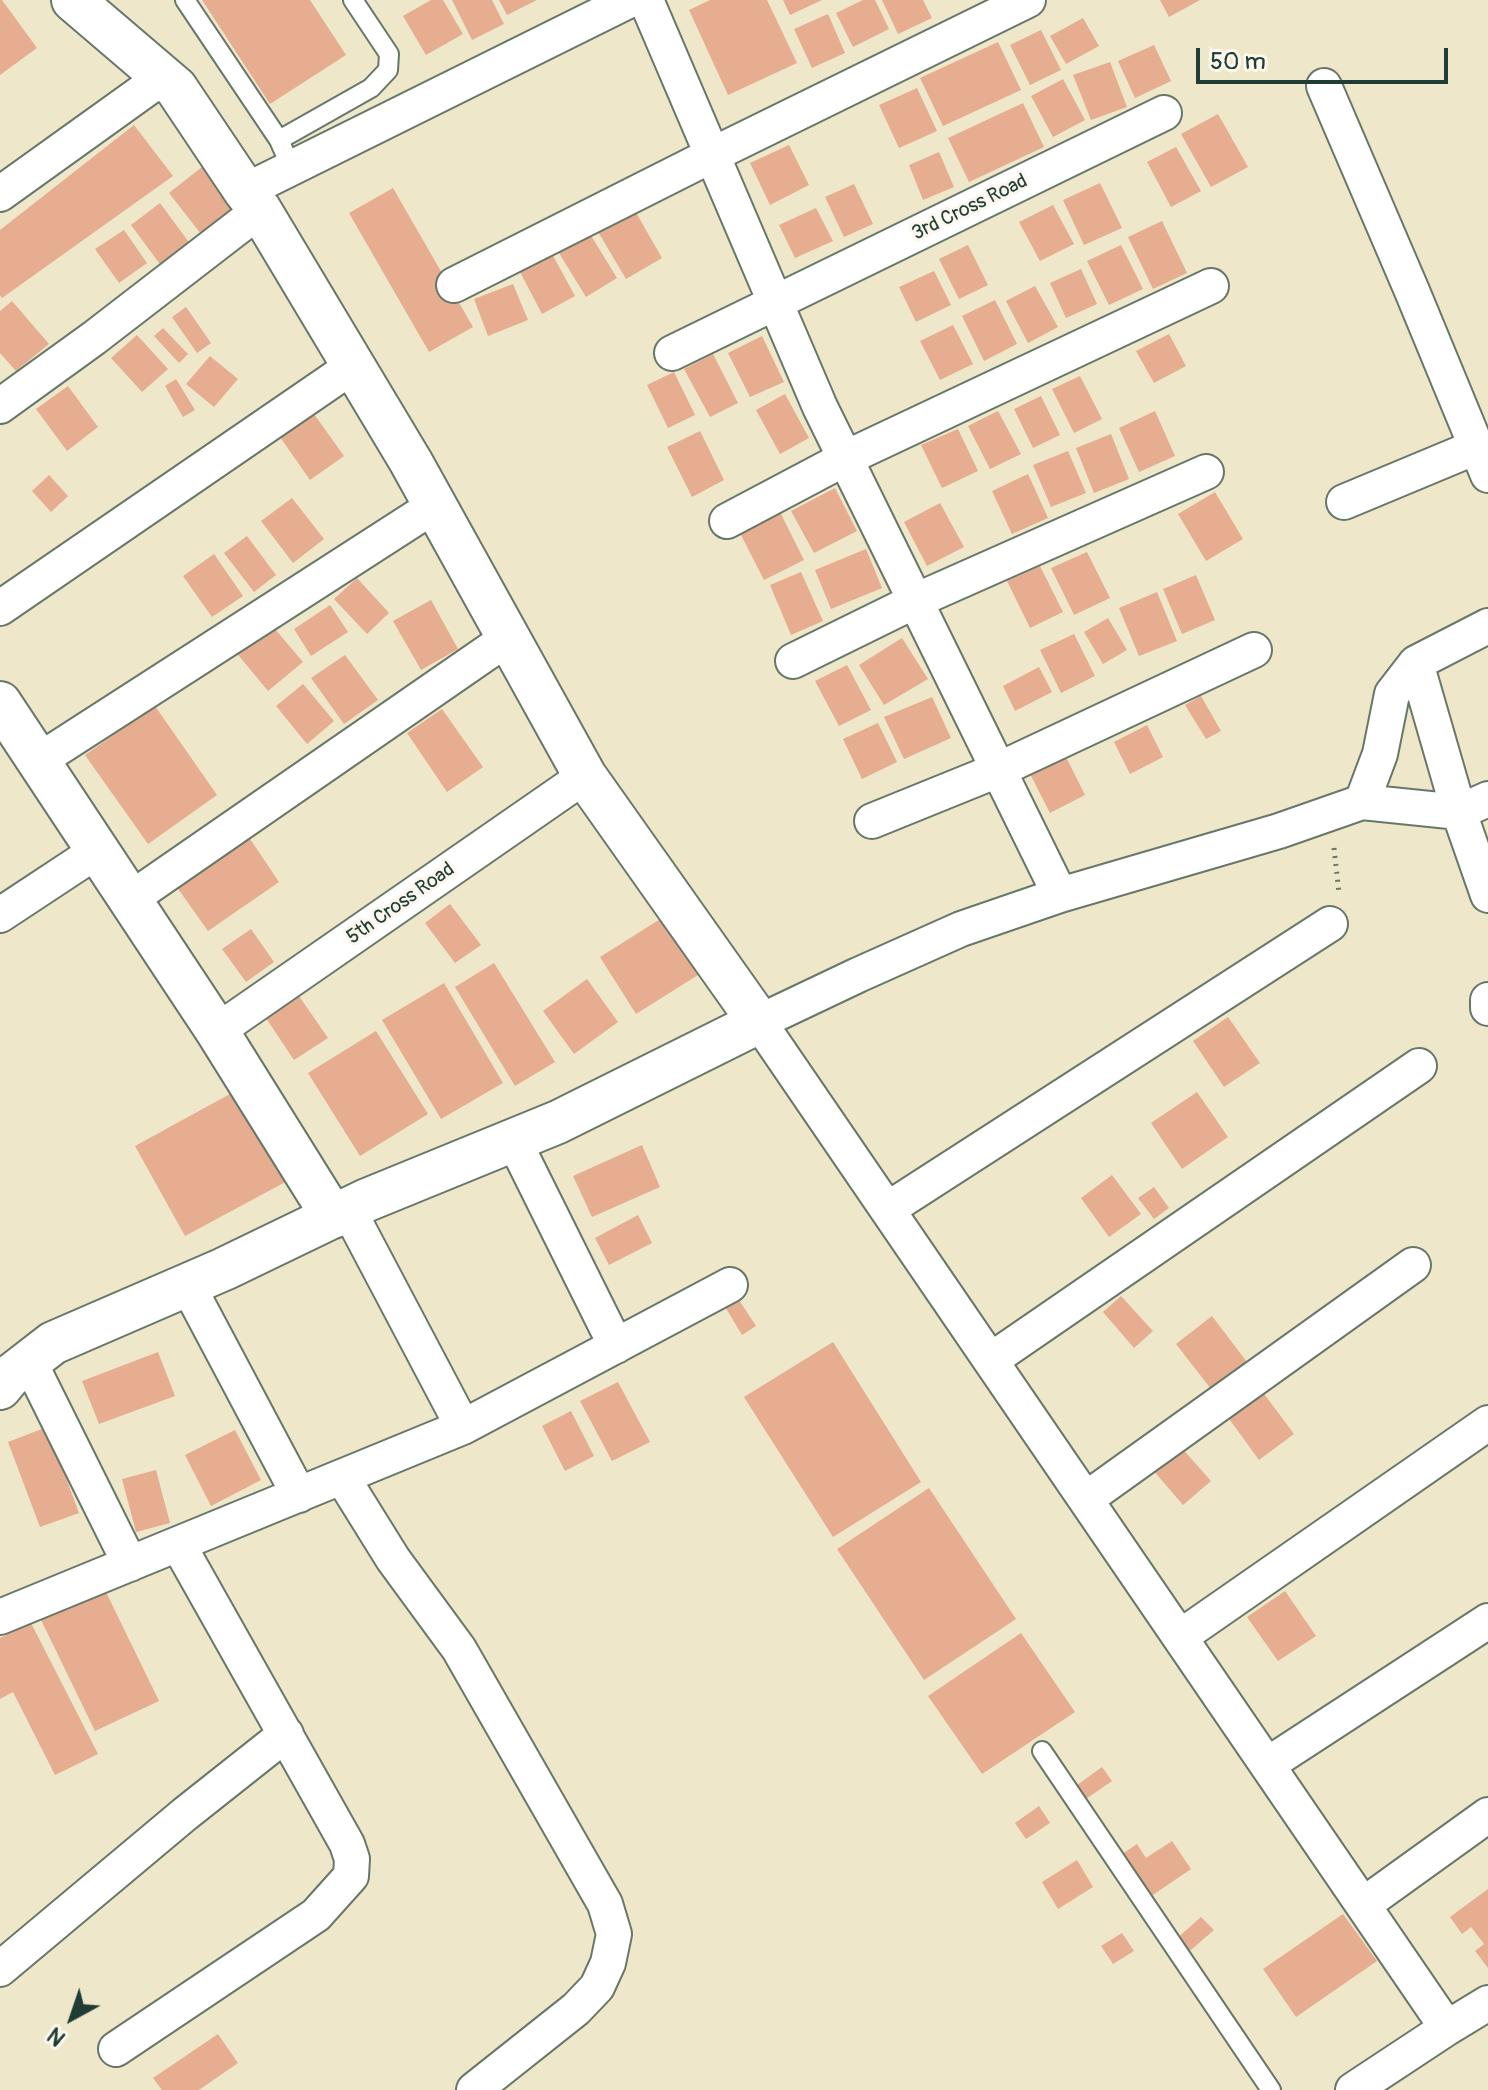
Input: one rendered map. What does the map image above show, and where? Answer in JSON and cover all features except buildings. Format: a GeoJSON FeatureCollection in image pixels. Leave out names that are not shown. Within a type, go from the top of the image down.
{"type":"FeatureCollection","features":[{"type":"Feature","properties":{"kind":"street"},"geometry":{"type":"LineString","coordinates":[[73,0],[176,88],[252,200],[434,506],[585,776],[888,1209],[1447,2028]]}},
{"type":"Feature","properties":{"kind":"street"},"geometry":{"type":"LineString","coordinates":[[0,406],[94,338],[252,200],[285,154],[630,0]]}},
{"type":"Feature","properties":{"kind":"street"},"geometry":{"type":"LineString","coordinates":[[646,0],[820,407],[1060,895]]}},
{"type":"Feature","properties":{"kind":"street"},"geometry":{"type":"LineString","coordinates":[[454,285],[1028,0]]}},
{"type":"Feature","properties":{"kind":"street"},"geometry":{"type":"LineString","coordinates":[[0,194],[163,77]]}},
{"type":"Feature","properties":{"kind":"street"},"geometry":{"type":"LineString","coordinates":[[1324,86],[1482,461],[1344,502]]}},
{"type":"Feature","properties":{"kind":"street","name":"3rd Cross Road"},"geometry":{"type":"LineString","coordinates":[[672,353],[1164,113]]}},
{"type":"Feature","properties":{"kind":"street"},"geometry":{"type":"LineString","coordinates":[[727,521],[846,458],[1211,286]]}},
{"type":"Feature","properties":{"kind":"street"},"geometry":{"type":"LineString","coordinates":[[0,608],[353,366]]}},
{"type":"Feature","properties":{"kind":"street"},"geometry":{"type":"LineString","coordinates":[[793,661],[915,601],[1206,472]]}},
{"type":"Feature","properties":{"kind":"street"},"geometry":{"type":"LineString","coordinates":[[38,761],[434,506]]}},
{"type":"Feature","properties":{"kind":"street"},"geometry":{"type":"LineString","coordinates":[[1362,802],[1380,754],[1392,694],[1416,663],[1488,626]]}},
{"type":"Feature","properties":{"kind":"street"},"geometry":{"type":"LineString","coordinates":[[129,900],[508,638]]}},
{"type":"Feature","properties":{"kind":"street"},"geometry":{"type":"LineString","coordinates":[[872,821],[998,770],[1254,650]]}},
{"type":"Feature","properties":{"kind":"street"},"geometry":{"type":"LineString","coordinates":[[1416,663],[1474,805],[1488,895]]}},
{"type":"Feature","properties":{"kind":"street"},"geometry":{"type":"LineString","coordinates":[[0,703],[340,1213],[463,1427]]}},
{"type":"Feature","properties":{"kind":"street","name":"5th Cross Road"},"geometry":{"type":"LineString","coordinates":[[217,1031],[585,776]]}},
{"type":"Feature","properties":{"kind":"street"},"geometry":{"type":"LineString","coordinates":[[130,1564],[15,1374],[53,1343],[224,1269],[340,1213],[558,1122],[759,1022],[961,929],[1060,895],[1279,831],[1362,802],[1375,805],[1474,805]]}},
{"type":"Feature","properties":{"kind":"street"},"geometry":{"type":"LineString","coordinates":[[0,915],[97,851]]}},
{"type":"Feature","properties":{"kind":"street"},"geometry":{"type":"LineString","coordinates":[[888,1209],[1330,924]]}},
{"type":"Feature","properties":{"kind":"street"},"geometry":{"type":"LineString","coordinates":[[1488,1000],[1488,1008]]}},
{"type":"Feature","properties":{"kind":"street"},"geometry":{"type":"LineString","coordinates":[[991,1360],[1419,1066]]}},
{"type":"Feature","properties":{"kind":"street"},"geometry":{"type":"LineString","coordinates":[[514,1141],[616,1346]]}},
{"type":"Feature","properties":{"kind":"street"},"geometry":{"type":"LineString","coordinates":[[1086,1499],[1413,1265]]}},
{"type":"Feature","properties":{"kind":"street"},"geometry":{"type":"LineString","coordinates":[[187,1284],[299,1495]]}},
{"type":"Feature","properties":{"kind":"street"},"geometry":{"type":"LineString","coordinates":[[0,1617],[463,1427],[730,1285]]}},
{"type":"Feature","properties":{"kind":"street"},"geometry":{"type":"LineString","coordinates":[[1180,1637],[1488,1423]]}},
{"type":"Feature","properties":{"kind":"street"},"geometry":{"type":"LineString","coordinates":[[342,1477],[393,1559],[459,1649],[605,1904],[614,1934],[608,1963],[597,1987],[576,2009],[474,2090]]}},
{"type":"Feature","properties":{"kind":"street"},"geometry":{"type":"LineString","coordinates":[[116,2049],[316,1915],[351,1876],[352,1859],[347,1844],[178,1544]]}},
{"type":"Feature","properties":{"kind":"street"},"geometry":{"type":"LineString","coordinates":[[1267,1765],[1488,1621]]}},
{"type":"Feature","properties":{"kind":"street"},"geometry":{"type":"LineString","coordinates":[[0,1969],[286,1734]]}},
{"type":"Feature","properties":{"kind":"street"},"geometry":{"type":"LineString","coordinates":[[1363,1905],[1488,1815]]}},
{"type":"Feature","properties":{"kind":"street"},"geometry":{"type":"LineString","coordinates":[[1353,2090],[1488,2003]]}},
{"type":"Feature","properties":{"kind":"lane"},"geometry":{"type":"LineString","coordinates":[[185,0],[285,154],[371,88],[388,70],[389,54],[353,0]]}},
{"type":"Feature","properties":{"kind":"lane"},"geometry":{"type":"LineString","coordinates":[[1042,1751],[1271,2090]]}},
{"type":"Feature","properties":{"kind":"path"},"geometry":{"type":"LineString","coordinates":[[1326,815],[1335,850],[1340,899],[1330,924]]}}]}
